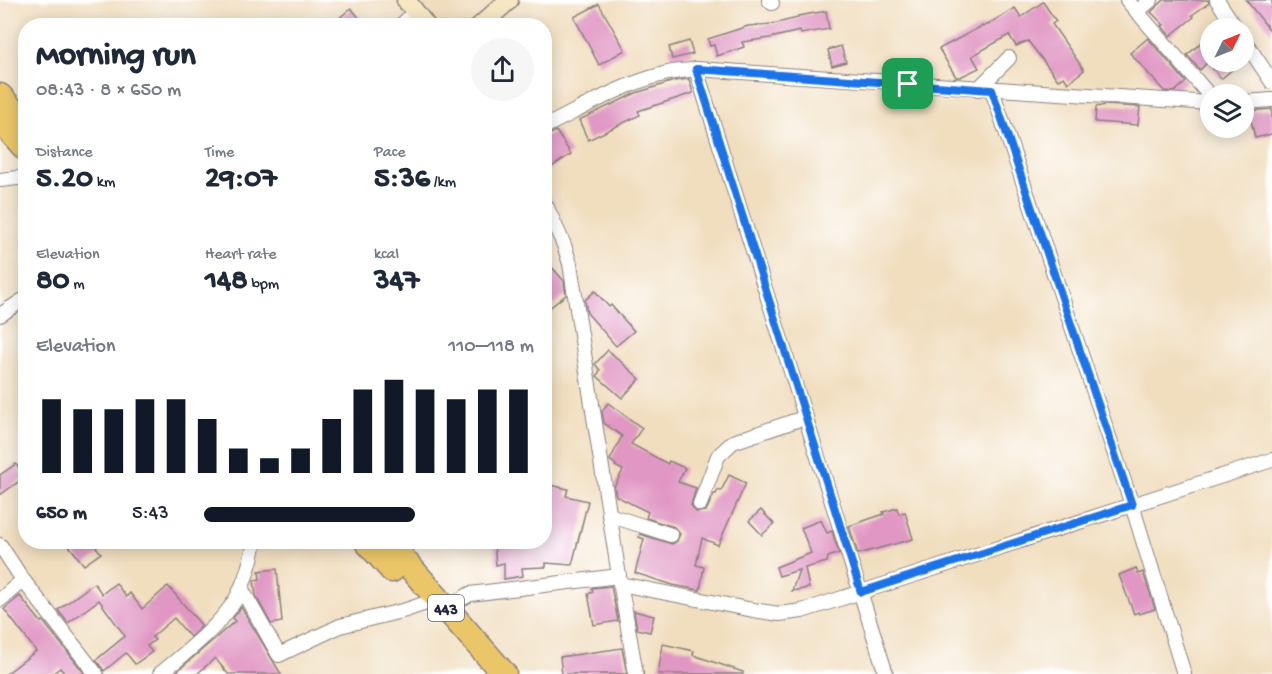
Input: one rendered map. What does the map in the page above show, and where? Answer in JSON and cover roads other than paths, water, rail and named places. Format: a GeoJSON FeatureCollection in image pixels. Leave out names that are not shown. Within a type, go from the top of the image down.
{"type":"FeatureCollection","features":[{"type":"Feature","properties":{"kind":"highway"},"geometry":{"type":"LineString","coordinates":[[0,96],[18,116]]}},
{"type":"Feature","properties":{"kind":"highway"},"geometry":{"type":"LineString","coordinates":[[0,120],[18,140]]}},
{"type":"Feature","properties":{"kind":"highway","name":"443"},"geometry":{"type":"LineString","coordinates":[[375,549],[435,603],[504,674]]}},
{"type":"Feature","properties":{"kind":"highway","name":"443"},"geometry":{"type":"LineString","coordinates":[[393,549],[435,603],[483,674]]}},
{"type":"Feature","properties":{"kind":"street"},"geometry":{"type":"LineString","coordinates":[[489,18],[509,0]]}},
{"type":"Feature","properties":{"kind":"street"},"geometry":{"type":"LineString","coordinates":[[1127,0],[1200,84]]}},
{"type":"Feature","properties":{"kind":"street"},"geometry":{"type":"LineString","coordinates":[[1137,12],[1151,0]]}},
{"type":"Feature","properties":{"kind":"street"},"geometry":{"type":"LineString","coordinates":[[1217,0],[1229,18]]}},
{"type":"Feature","properties":{"kind":"street"},"geometry":{"type":"LineString","coordinates":[[1254,55],[1272,82]]}},
{"type":"Feature","properties":{"kind":"street"},"geometry":{"type":"LineString","coordinates":[[985,89],[1009,58]]}},
{"type":"Feature","properties":{"kind":"street"},"geometry":{"type":"LineString","coordinates":[[696,69],[886,674]]}},
{"type":"Feature","properties":{"kind":"street"},"geometry":{"type":"LineString","coordinates":[[552,123],[645,80],[696,69],[1200,102]]}},
{"type":"Feature","properties":{"kind":"street"},"geometry":{"type":"LineString","coordinates":[[985,89],[1132,505],[1184,674]]}},
{"type":"Feature","properties":{"kind":"street"},"geometry":{"type":"LineString","coordinates":[[1254,101],[1272,100]]}},
{"type":"Feature","properties":{"kind":"street"},"geometry":{"type":"LineString","coordinates":[[0,180],[18,178]]}},
{"type":"Feature","properties":{"kind":"street"},"geometry":{"type":"LineString","coordinates":[[552,219],[570,264],[619,580],[636,674]]}},
{"type":"Feature","properties":{"kind":"street"},"geometry":{"type":"LineString","coordinates":[[0,315],[18,303]]}},
{"type":"Feature","properties":{"kind":"street"},"geometry":{"type":"LineString","coordinates":[[700,504],[718,456],[733,442],[806,417]]}},
{"type":"Feature","properties":{"kind":"street"},"geometry":{"type":"LineString","coordinates":[[241,588],[279,655],[340,626],[470,594],[619,580],[779,614],[802,611],[1272,460]]}},
{"type":"Feature","properties":{"kind":"street"},"geometry":{"type":"LineString","coordinates":[[609,515],[671,535]]}},
{"type":"Feature","properties":{"kind":"street"},"geometry":{"type":"LineString","coordinates":[[0,544],[23,580],[96,674]]}},
{"type":"Feature","properties":{"kind":"street"},"geometry":{"type":"LineString","coordinates":[[160,674],[203,637],[235,600],[247,576],[253,549]]}},
{"type":"Feature","properties":{"kind":"street"},"geometry":{"type":"LineString","coordinates":[[0,600],[23,580]]}}]}
